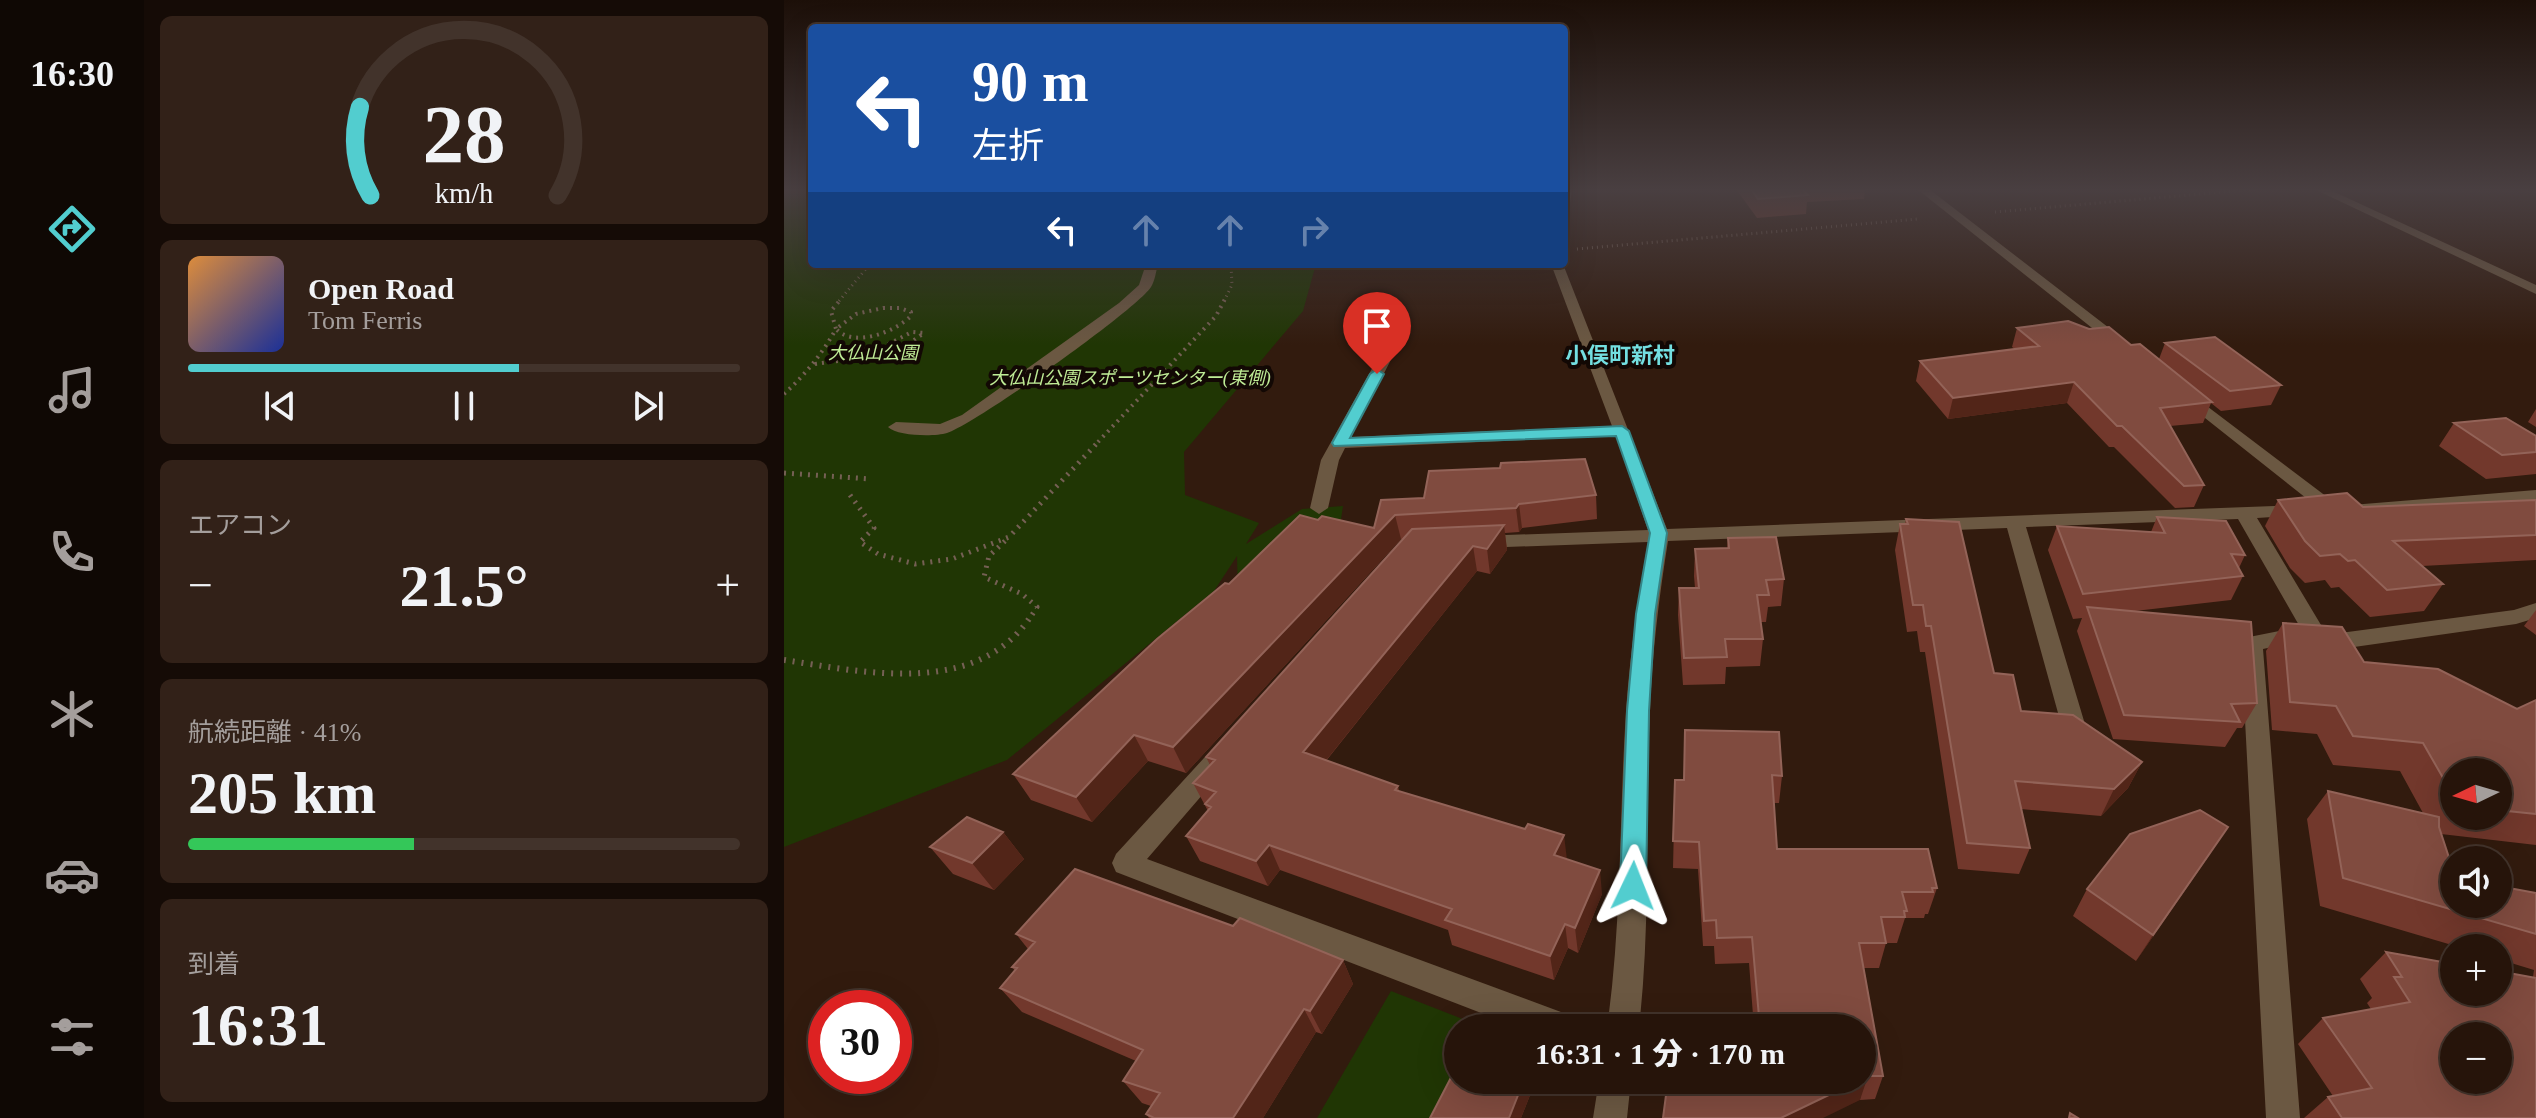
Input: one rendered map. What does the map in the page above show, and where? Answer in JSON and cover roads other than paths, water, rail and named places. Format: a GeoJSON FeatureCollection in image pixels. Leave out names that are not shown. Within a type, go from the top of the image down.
{"type":"FeatureCollection","features":[{"type":"Feature","properties":{"kind":"street"},"geometry":{"type":"LineString","coordinates":[[1988,241],[2131,353]]}},
{"type":"Feature","properties":{"kind":"street"},"geometry":{"type":"LineString","coordinates":[[2431,241],[2536,290]]}},
{"type":"Feature","properties":{"kind":"street"},"geometry":{"type":"LineString","coordinates":[[896,427],[942,429],[968,418],[1124,306],[1145,286],[1151,268]]}},
{"type":"Feature","properties":{"kind":"street"},"geometry":{"type":"LineString","coordinates":[[1559,268],[1659,533],[1646,614],[1639,697],[1630,974],[1625,1014]]}},
{"type":"Feature","properties":{"kind":"street"},"geometry":{"type":"LineString","coordinates":[[1319,508],[1330,460],[1389,350]]}},
{"type":"Feature","properties":{"kind":"street"},"geometry":{"type":"LineString","coordinates":[[2169,382],[2332,509]]}},
{"type":"Feature","properties":{"kind":"street"},"geometry":{"type":"LineString","coordinates":[[1339,443],[1622,431]]}},
{"type":"Feature","properties":{"kind":"street"},"geometry":{"type":"LineString","coordinates":[[1457,543],[1659,533],[2245,514],[2536,496]]}},
{"type":"Feature","properties":{"kind":"street"},"geometry":{"type":"LineString","coordinates":[[2245,514],[2316,636]]}},
{"type":"Feature","properties":{"kind":"street"},"geometry":{"type":"LineString","coordinates":[[2015,523],[2075,731]]}},
{"type":"Feature","properties":{"kind":"street"},"geometry":{"type":"LineString","coordinates":[[2283,1118],[2252,644],[2295,634],[2340,641],[2516,617],[2536,610]]}},
{"type":"Feature","properties":{"kind":"street"},"geometry":{"type":"LineString","coordinates":[[1232,745],[1126,863],[1524,1014]]}},
{"type":"Feature","properties":{"kind":"street"},"geometry":{"type":"LineString","coordinates":[[1610,1118],[1613,1094]]}},
{"type":"Feature","properties":{"kind":"district","name":"小俣町新村"},"geometry":{"type":"Point","coordinates":[1620,355]}},
{"type":"Feature","properties":{"kind":"park label","name":"大仏山公園"},"geometry":{"type":"Point","coordinates":[873,353]}},
{"type":"Feature","properties":{"kind":"park label","name":"大仏山公園スポーツセンター(東側)"},"geometry":{"type":"Point","coordinates":[1130,378]}}]}
